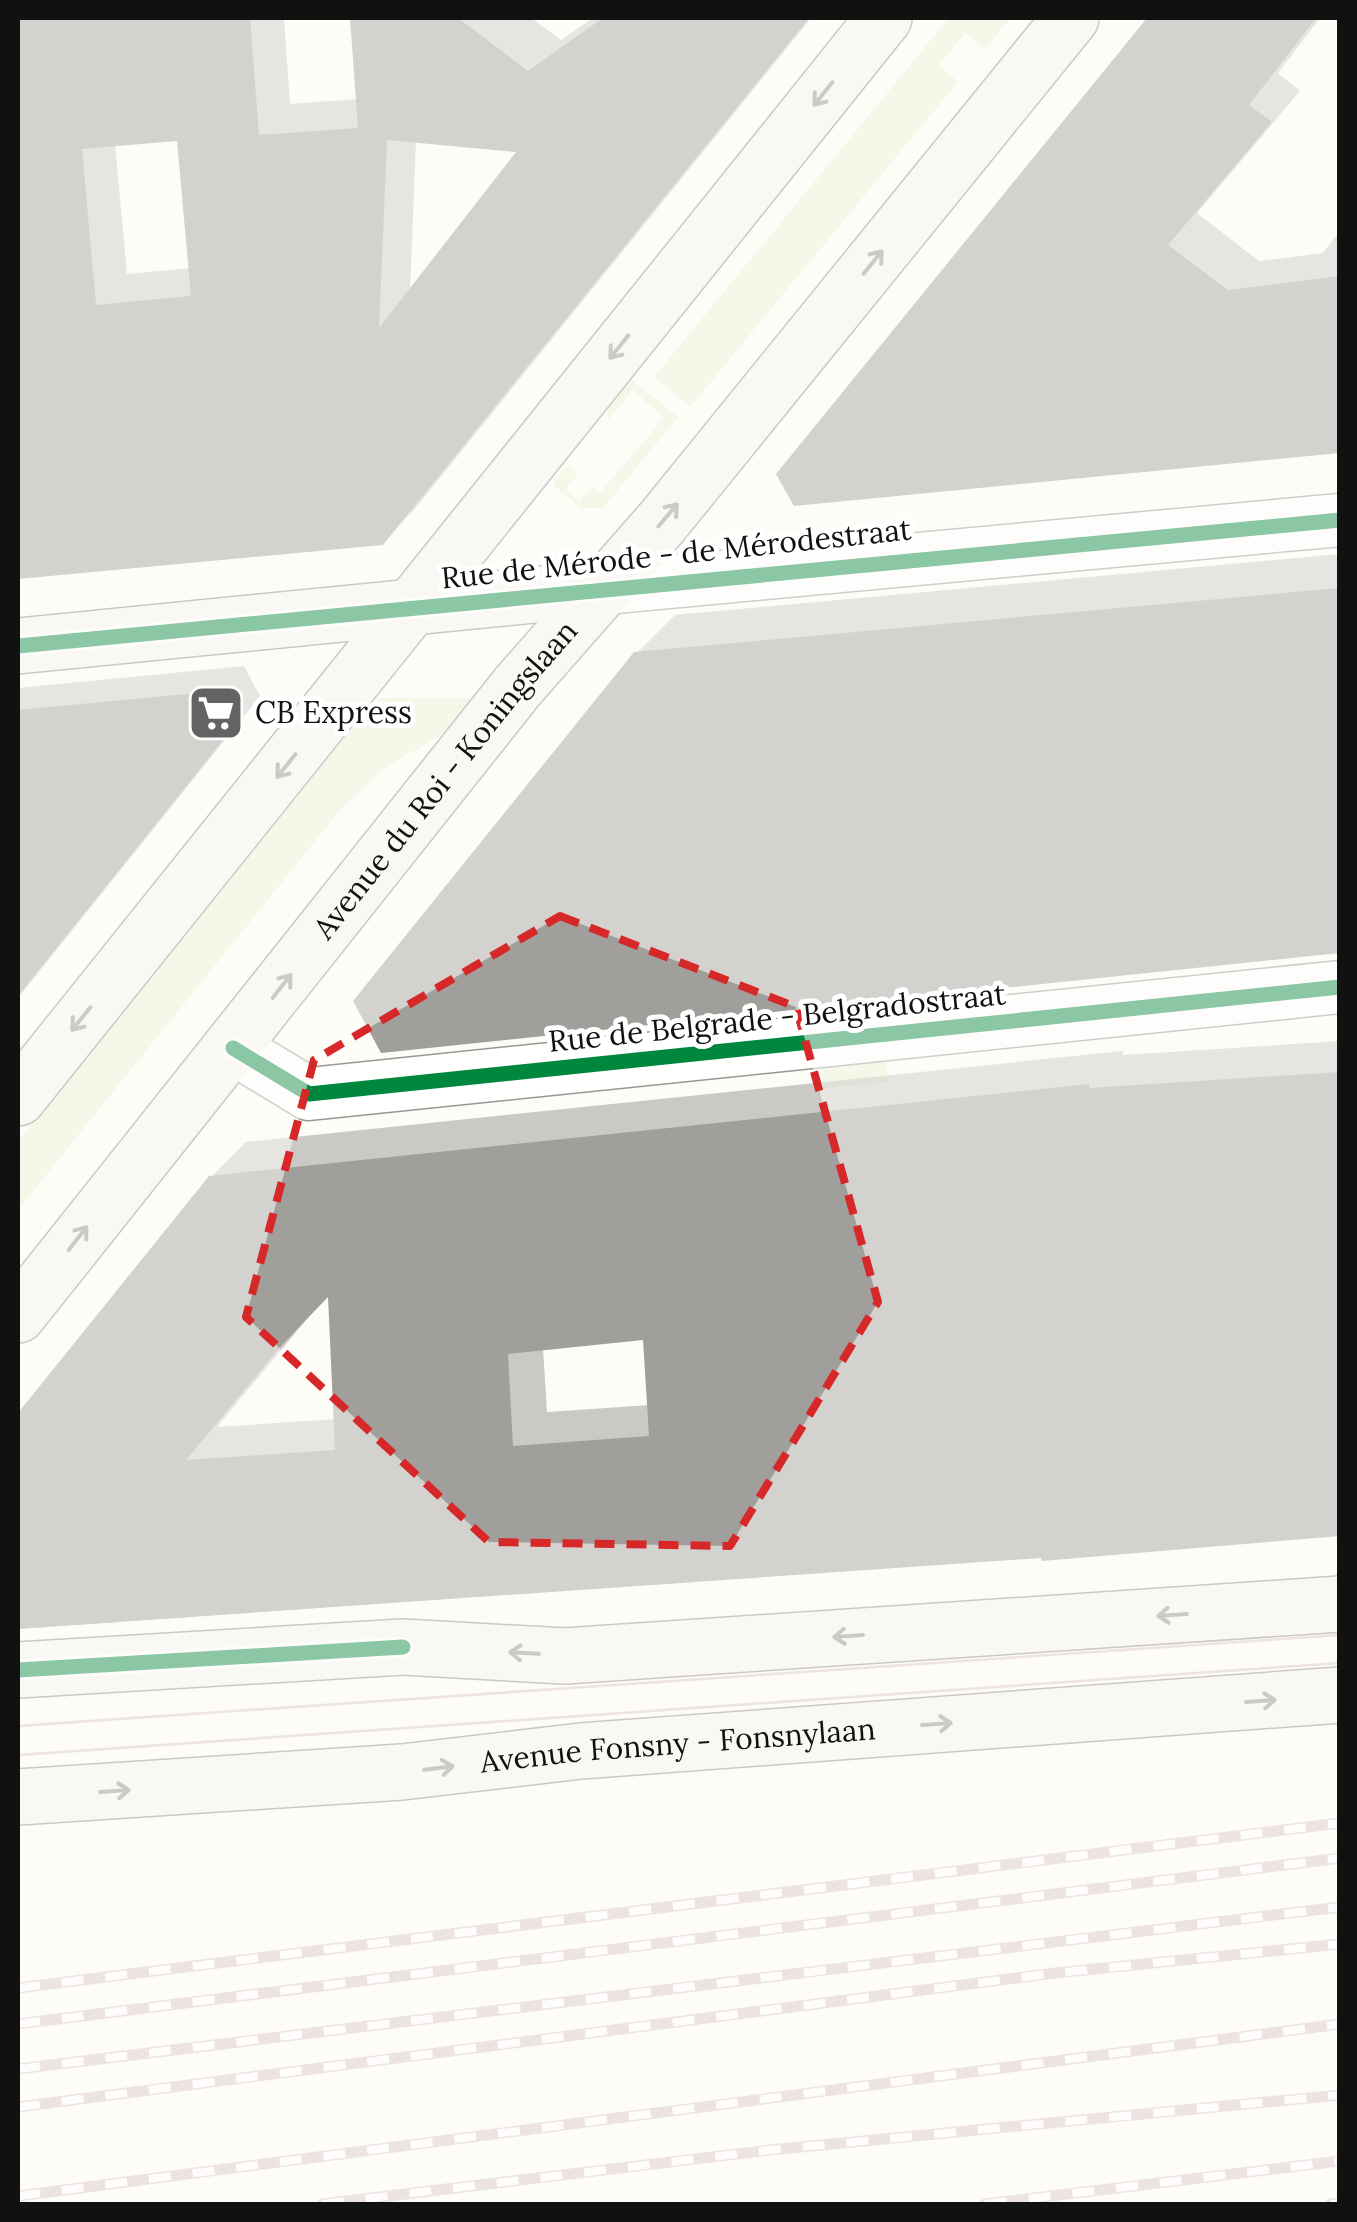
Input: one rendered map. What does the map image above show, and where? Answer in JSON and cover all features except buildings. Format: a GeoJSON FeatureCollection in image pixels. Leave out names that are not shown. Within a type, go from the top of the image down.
{"type":"FeatureCollection","features":[{"type":"Feature","properties":{"kind":"main road"},"geometry":{"type":"LineString","coordinates":[[18,1098],[884,18]]}},
{"type":"Feature","properties":{"kind":"main road","name":"Avenue du Roi - Koningslaan"},"geometry":{"type":"LineString","coordinates":[[18,1315],[518,686],[604,588],[1071,18]]}},
{"type":"Feature","properties":{"kind":"main road","name":"Rue de Mérode - de Mérodestraat"},"geometry":{"type":"LineString","coordinates":[[18,646],[604,588]]}},
{"type":"Feature","properties":{"kind":"main road"},"geometry":{"type":"LineString","coordinates":[[18,1670],[403,1647],[566,1656],[1340,1604]]}},
{"type":"Feature","properties":{"kind":"main road","name":"Avenue Fonsny - Fonsnylaan"},"geometry":{"type":"LineString","coordinates":[[18,1797],[402,1772],[581,1751],[1340,1695]]}},
{"type":"Feature","properties":{"kind":"street","name":"Rue de Mérode - de Mérodestraat"},"geometry":{"type":"LineString","coordinates":[[604,588],[1340,520]]}},
{"type":"Feature","properties":{"kind":"street","name":"Rue de Belgrade - Belgradostraat"},"geometry":{"type":"LineString","coordinates":[[233,1048],[310,1094],[1340,988]]}},
{"type":"Feature","properties":{"kind":"highlighted area"},"geometry":{"type":"Polygon","coordinates":[[[560,916],[796,1007],[878,1302],[730,1546],[489,1542],[246,1317],[314,1060],[560,916]]]}},
{"type":"Feature","properties":{"kind":"green space"},"geometry":{"type":"Polygon","coordinates":[[[949,18],[1010,18],[985,49],[965,33],[939,65],[958,82],[690,407],[654,377],[949,18]]]}},
{"type":"Feature","properties":{"kind":"green space"},"geometry":{"type":"Polygon","coordinates":[[[631,379],[678,417],[603,508],[580,508],[553,484],[568,466],[578,474],[565,489],[579,501],[592,487],[600,493],[664,418],[633,390],[608,420],[607,408],[631,379]]]}},
{"type":"Feature","properties":{"kind":"green space"},"geometry":{"type":"Polygon","coordinates":[[[377,698],[478,698],[452,729],[384,768],[340,810],[18,1210],[18,1141],[377,698]]]}},
{"type":"Feature","properties":{"kind":"green space"},"geometry":{"type":"Polygon","coordinates":[[[885,1050],[888,1082],[823,1088],[820,1056],[885,1050]]]}},
{"type":"Feature","properties":{"kind":"tram line"},"geometry":{"type":"LineString","coordinates":[[18,1726],[1340,1635]]}},
{"type":"Feature","properties":{"kind":"tram line"},"geometry":{"type":"LineString","coordinates":[[18,1755],[1340,1663]]}},
{"type":"Feature","properties":{"kind":"railway"},"geometry":{"type":"LineString","coordinates":[[18,1988],[1340,1823]]}},
{"type":"Feature","properties":{"kind":"railway"},"geometry":{"type":"LineString","coordinates":[[18,2024],[1340,1858]]}},
{"type":"Feature","properties":{"kind":"railway"},"geometry":{"type":"LineString","coordinates":[[18,2069],[1340,1907]]}},
{"type":"Feature","properties":{"kind":"railway"},"geometry":{"type":"LineString","coordinates":[[18,2107],[1055,1973],[1340,1944]]}},
{"type":"Feature","properties":{"kind":"railway"},"geometry":{"type":"LineString","coordinates":[[18,2196],[1340,2024]]}},
{"type":"Feature","properties":{"kind":"railway"},"geometry":{"type":"LineString","coordinates":[[322,2204],[770,2150],[1340,2095]]}},
{"type":"Feature","properties":{"kind":"railway"},"geometry":{"type":"LineString","coordinates":[[985,2204],[1340,2161]]}},
{"type":"Feature","properties":{"kind":"railway"},"geometry":{"type":"LineString","coordinates":[[1331,2204],[1340,2203]]}},
{"type":"Feature","properties":{"kind":"cycle path"},"geometry":{"type":"LineString","coordinates":[[18,646],[1340,520]]}},
{"type":"Feature","properties":{"kind":"cycle path"},"geometry":{"type":"LineString","coordinates":[[233,1048],[309,1094],[1340,987]]}},
{"type":"Feature","properties":{"kind":"cycle path"},"geometry":{"type":"LineString","coordinates":[[18,1670],[403,1647]]}},
{"type":"Feature","properties":{"kind":"place","name":"CB Express"},"geometry":{"type":"Point","coordinates":[216,713]}}]}
